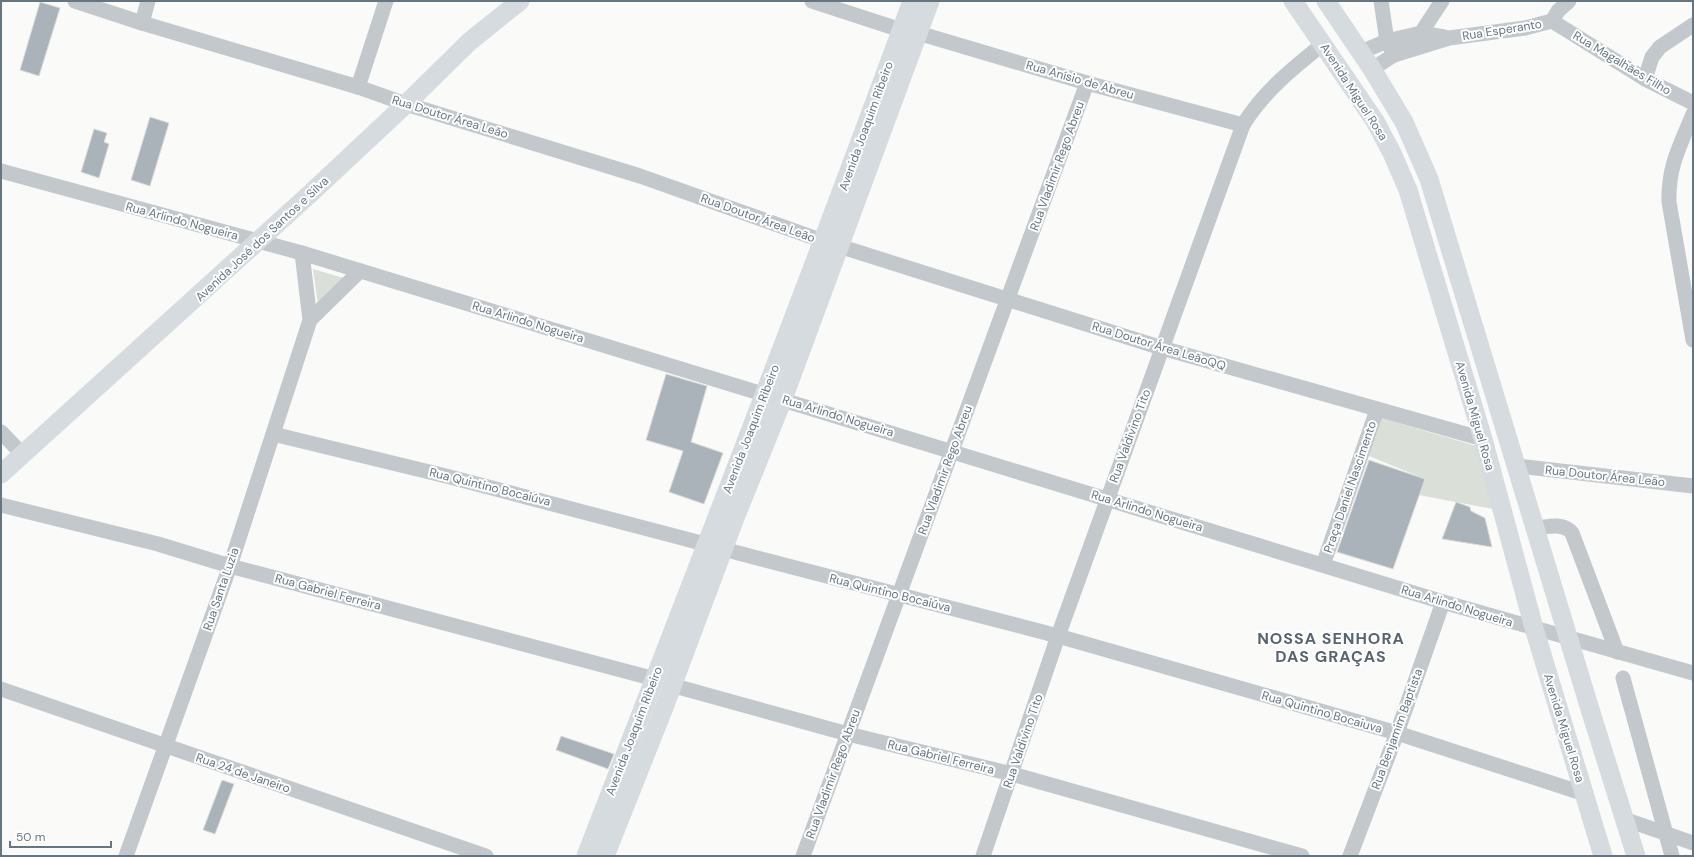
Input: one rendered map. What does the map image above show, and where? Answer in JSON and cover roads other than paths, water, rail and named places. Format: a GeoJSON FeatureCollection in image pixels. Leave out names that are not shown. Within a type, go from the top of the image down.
{"type":"FeatureCollection","features":[{"type":"Feature","properties":{"kind":"main road"},"geometry":{"type":"LineString","coordinates":[[469,42],[506,1]]}},
{"type":"Feature","properties":{"kind":"main road","name":"Avenida José dos Santos e Silva"},"geometry":{"type":"LineString","coordinates":[[1,474],[258,242],[406,104],[469,42],[520,1]]}},
{"type":"Feature","properties":{"kind":"main road","name":"Avenida Joaquim Ribeiro"},"geometry":{"type":"LineString","coordinates":[[910,31],[912,1]]}},
{"type":"Feature","properties":{"kind":"main road","name":"Avenida Joaquim Ribeiro"},"geometry":{"type":"LineString","coordinates":[[605,856],[663,682],[714,546],[774,397],[910,31],[930,1]]}},
{"type":"Feature","properties":{"kind":"main road","name":"Avenida Miguel Rosa"},"geometry":{"type":"LineString","coordinates":[[1293,1],[1375,121],[1392,153],[1408,190],[1483,439],[1534,628],[1585,794],[1602,856]]}},
{"type":"Feature","properties":{"kind":"main road","name":"Avenida Miguel Rosa"},"geometry":{"type":"LineString","coordinates":[[1326,1],[1372,69],[1404,122],[1429,179],[1636,856]]}},
{"type":"Feature","properties":{"kind":"main road","name":"Avenida Joaquim Ribeiro"},"geometry":{"type":"LineString","coordinates":[[586,856],[663,682]]}},
{"type":"Feature","properties":{"kind":"street","name":"Rua Doutor Área Leão"},"geometry":{"type":"LineString","coordinates":[[75,1],[142,23],[358,87],[406,104],[640,176],[831,243]]}},
{"type":"Feature","properties":{"kind":"street"},"geometry":{"type":"LineString","coordinates":[[142,23],[148,1]]}},
{"type":"Feature","properties":{"kind":"street"},"geometry":{"type":"LineString","coordinates":[[358,87],[386,1]]}},
{"type":"Feature","properties":{"kind":"street","name":"Rua Anísio de Abreu"},"geometry":{"type":"LineString","coordinates":[[812,1],[1087,83],[1243,125]]}},
{"type":"Feature","properties":{"kind":"street"},"geometry":{"type":"LineString","coordinates":[[1381,1],[1387,41],[1394,55]]}},
{"type":"Feature","properties":{"kind":"street"},"geometry":{"type":"LineString","coordinates":[[1421,33],[1442,1]]}},
{"type":"Feature","properties":{"kind":"street","name":"Rua Esperanto"},"geometry":{"type":"LineString","coordinates":[[1372,69],[1394,55],[1449,38],[1525,28],[1552,21],[1558,11],[1569,1]]}},
{"type":"Feature","properties":{"kind":"street","name":"Rua Magalhães Filho"},"geometry":{"type":"LineString","coordinates":[[1552,21],[1645,79],[1693,103]]}},
{"type":"Feature","properties":{"kind":"street"},"geometry":{"type":"LineString","coordinates":[[1645,79],[1652,57],[1660,47],[1693,25]]}},
{"type":"Feature","properties":{"kind":"street","name":"Rua Esperanto"},"geometry":{"type":"LineString","coordinates":[[1361,52],[1387,41],[1421,33],[1449,38]]}},
{"type":"Feature","properties":{"kind":"street","name":"Rua Valdivino Tito"},"geometry":{"type":"LineString","coordinates":[[983,856],[1058,636],[1243,125],[1261,99],[1292,69],[1323,44]]}},
{"type":"Feature","properties":{"kind":"street","name":"Rua Vladimir Rego Abreu"},"geometry":{"type":"LineString","coordinates":[[803,856],[1087,83]]}},
{"type":"Feature","properties":{"kind":"street"},"geometry":{"type":"LineString","coordinates":[[1693,114],[1672,163],[1668,182],[1670,209],[1693,340]]}},
{"type":"Feature","properties":{"kind":"street","name":"Rua Arlindo Nogueira"},"geometry":{"type":"LineString","coordinates":[[1,171],[360,271],[1443,602],[1569,637]]}},
{"type":"Feature","properties":{"kind":"street","name":"Rua Doutor Área LeãoQQ"},"geometry":{"type":"LineString","coordinates":[[831,243],[1162,348],[1483,439]]}},
{"type":"Feature","properties":{"kind":"street","name":"Rua Santa Luzia"},"geometry":{"type":"LineString","coordinates":[[126,856],[230,566],[310,320],[302,254]]}},
{"type":"Feature","properties":{"kind":"street","name":"Rua Santa Luzia"},"geometry":{"type":"LineString","coordinates":[[310,320],[360,271]]}},
{"type":"Feature","properties":{"kind":"street","name":"Praça Daniel Nascimento"},"geometry":{"type":"LineString","coordinates":[[1323,565],[1377,410]]}},
{"type":"Feature","properties":{"kind":"street"},"geometry":{"type":"LineString","coordinates":[[1,432],[22,454]]}},
{"type":"Feature","properties":{"kind":"street","name":"Rua Quintino Bocaiúva"},"geometry":{"type":"LineString","coordinates":[[273,434],[446,476],[1058,636]]}},
{"type":"Feature","properties":{"kind":"street","name":"Rua Doutor Área Leão"},"geometry":{"type":"LineString","coordinates":[[1517,466],[1693,486]]}},
{"type":"Feature","properties":{"kind":"street","name":"Rua Gabriel Ferreira"},"geometry":{"type":"LineString","coordinates":[[1,505],[158,544],[230,566],[663,682],[848,734],[1012,774],[1302,856]]}},
{"type":"Feature","properties":{"kind":"street"},"geometry":{"type":"LineString","coordinates":[[1536,528],[1557,526],[1564,527],[1572,533],[1617,652]]}},
{"type":"Feature","properties":{"kind":"street","name":"Rua Benjamim Baptista"},"geometry":{"type":"LineString","coordinates":[[1350,856],[1397,733],[1443,602]]}},
{"type":"Feature","properties":{"kind":"street","name":"Rua Quintino Bocaiuva"},"geometry":{"type":"LineString","coordinates":[[1058,636],[1397,733],[1585,794]]}},
{"type":"Feature","properties":{"kind":"street"},"geometry":{"type":"LineString","coordinates":[[1569,637],[1617,652],[1693,672]]}},
{"type":"Feature","properties":{"kind":"street"},"geometry":{"type":"LineString","coordinates":[[1623,678],[1672,856]]}},
{"type":"Feature","properties":{"kind":"street","name":"Rua 24 de Janeiro"},"geometry":{"type":"LineString","coordinates":[[1,689],[486,856]]}},
{"type":"Feature","properties":{"kind":"street"},"geometry":{"type":"LineString","coordinates":[[1624,820],[1693,843]]}},
{"type":"Feature","properties":{"kind":"district","name":"NOSSA SENHORA DAS GRAÇAS"},"geometry":{"type":"Point","coordinates":[1331,647]}}]}
